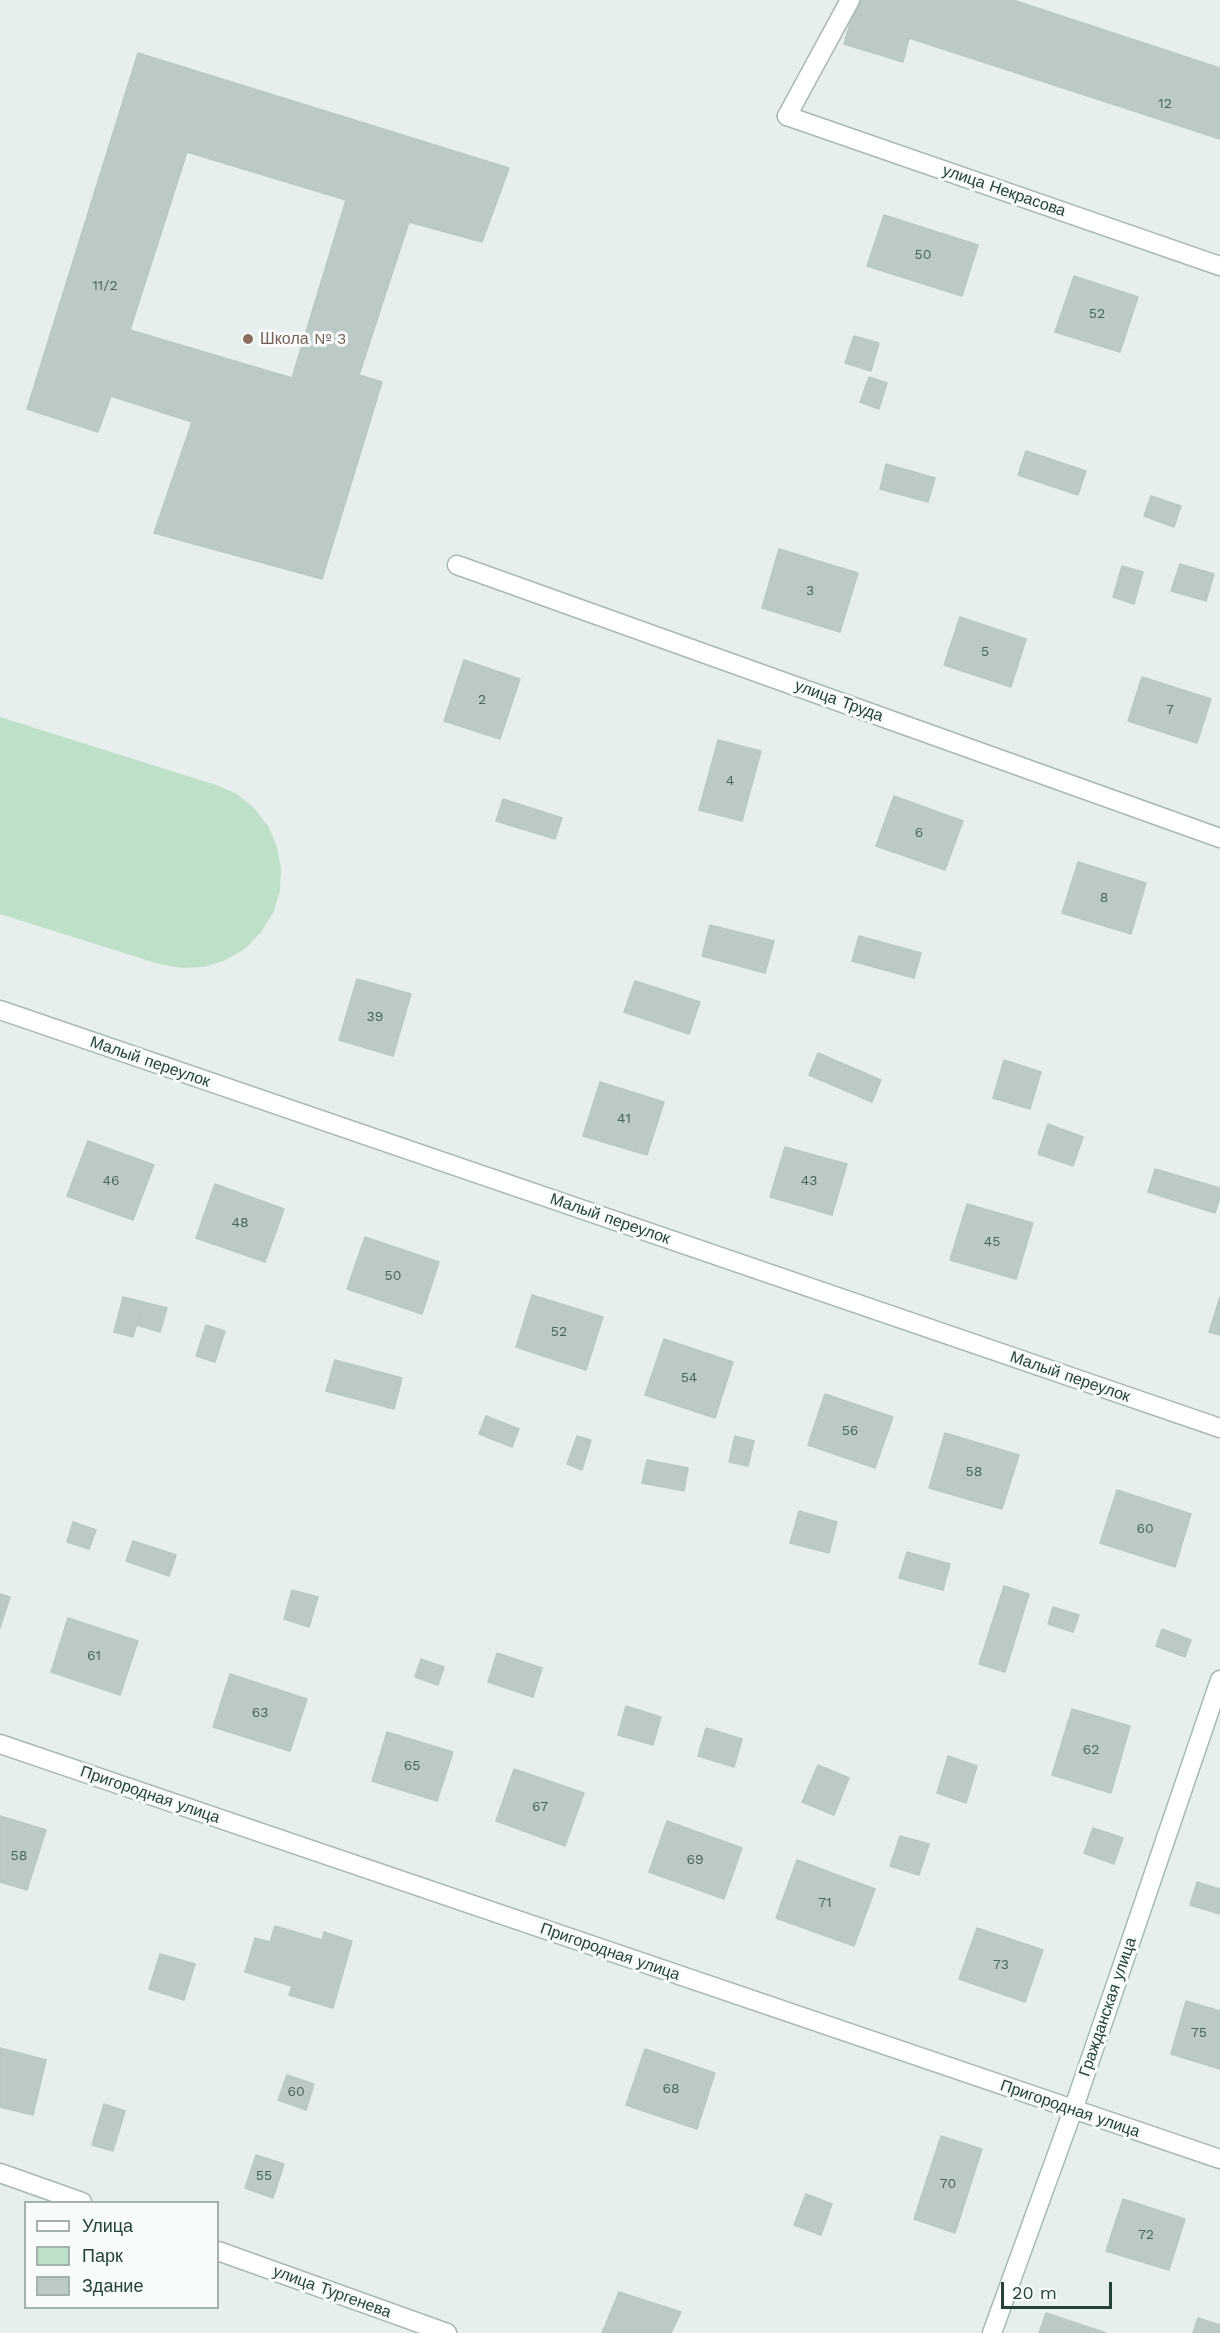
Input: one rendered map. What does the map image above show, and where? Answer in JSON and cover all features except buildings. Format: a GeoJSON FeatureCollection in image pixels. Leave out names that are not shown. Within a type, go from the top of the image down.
{"type":"FeatureCollection","features":[{"type":"Feature","properties":{"kind":"street","name":"улица Некрасова"},"geometry":{"type":"LineString","coordinates":[[850,0],[787,116],[1220,266]]}},
{"type":"Feature","properties":{"kind":"street","name":"улица Труда"},"geometry":{"type":"LineString","coordinates":[[457,565],[1220,838]]}},
{"type":"Feature","properties":{"kind":"street","name":"Малый переулок"},"geometry":{"type":"LineString","coordinates":[[0,1010],[1220,1428]]}},
{"type":"Feature","properties":{"kind":"street","name":"Гражданская улица"},"geometry":{"type":"LineString","coordinates":[[992,2333],[1073,2110],[1220,1680]]}},
{"type":"Feature","properties":{"kind":"street","name":"Пригородная улица"},"geometry":{"type":"LineString","coordinates":[[0,1744],[1220,2159]]}},
{"type":"Feature","properties":{"kind":"street"},"geometry":{"type":"LineString","coordinates":[[0,2173],[79,2201]]}},
{"type":"Feature","properties":{"kind":"street","name":"улица Тургенева"},"geometry":{"type":"LineString","coordinates":[[219,2251],[447,2333]]}},
{"type":"Feature","properties":{"kind":"green space"},"geometry":{"type":"Polygon","coordinates":[[[0,717],[216,785],[237,794],[254,808],[268,826],[277,847],[281,869],[280,891],[273,913],[261,932],[246,948],[226,960],[204,967],[182,968],[159,964],[0,914],[0,717]]]}},
{"type":"Feature","properties":{"kind":"place","name":"Школа № 3"},"geometry":{"type":"Point","coordinates":[248,339]}}]}
